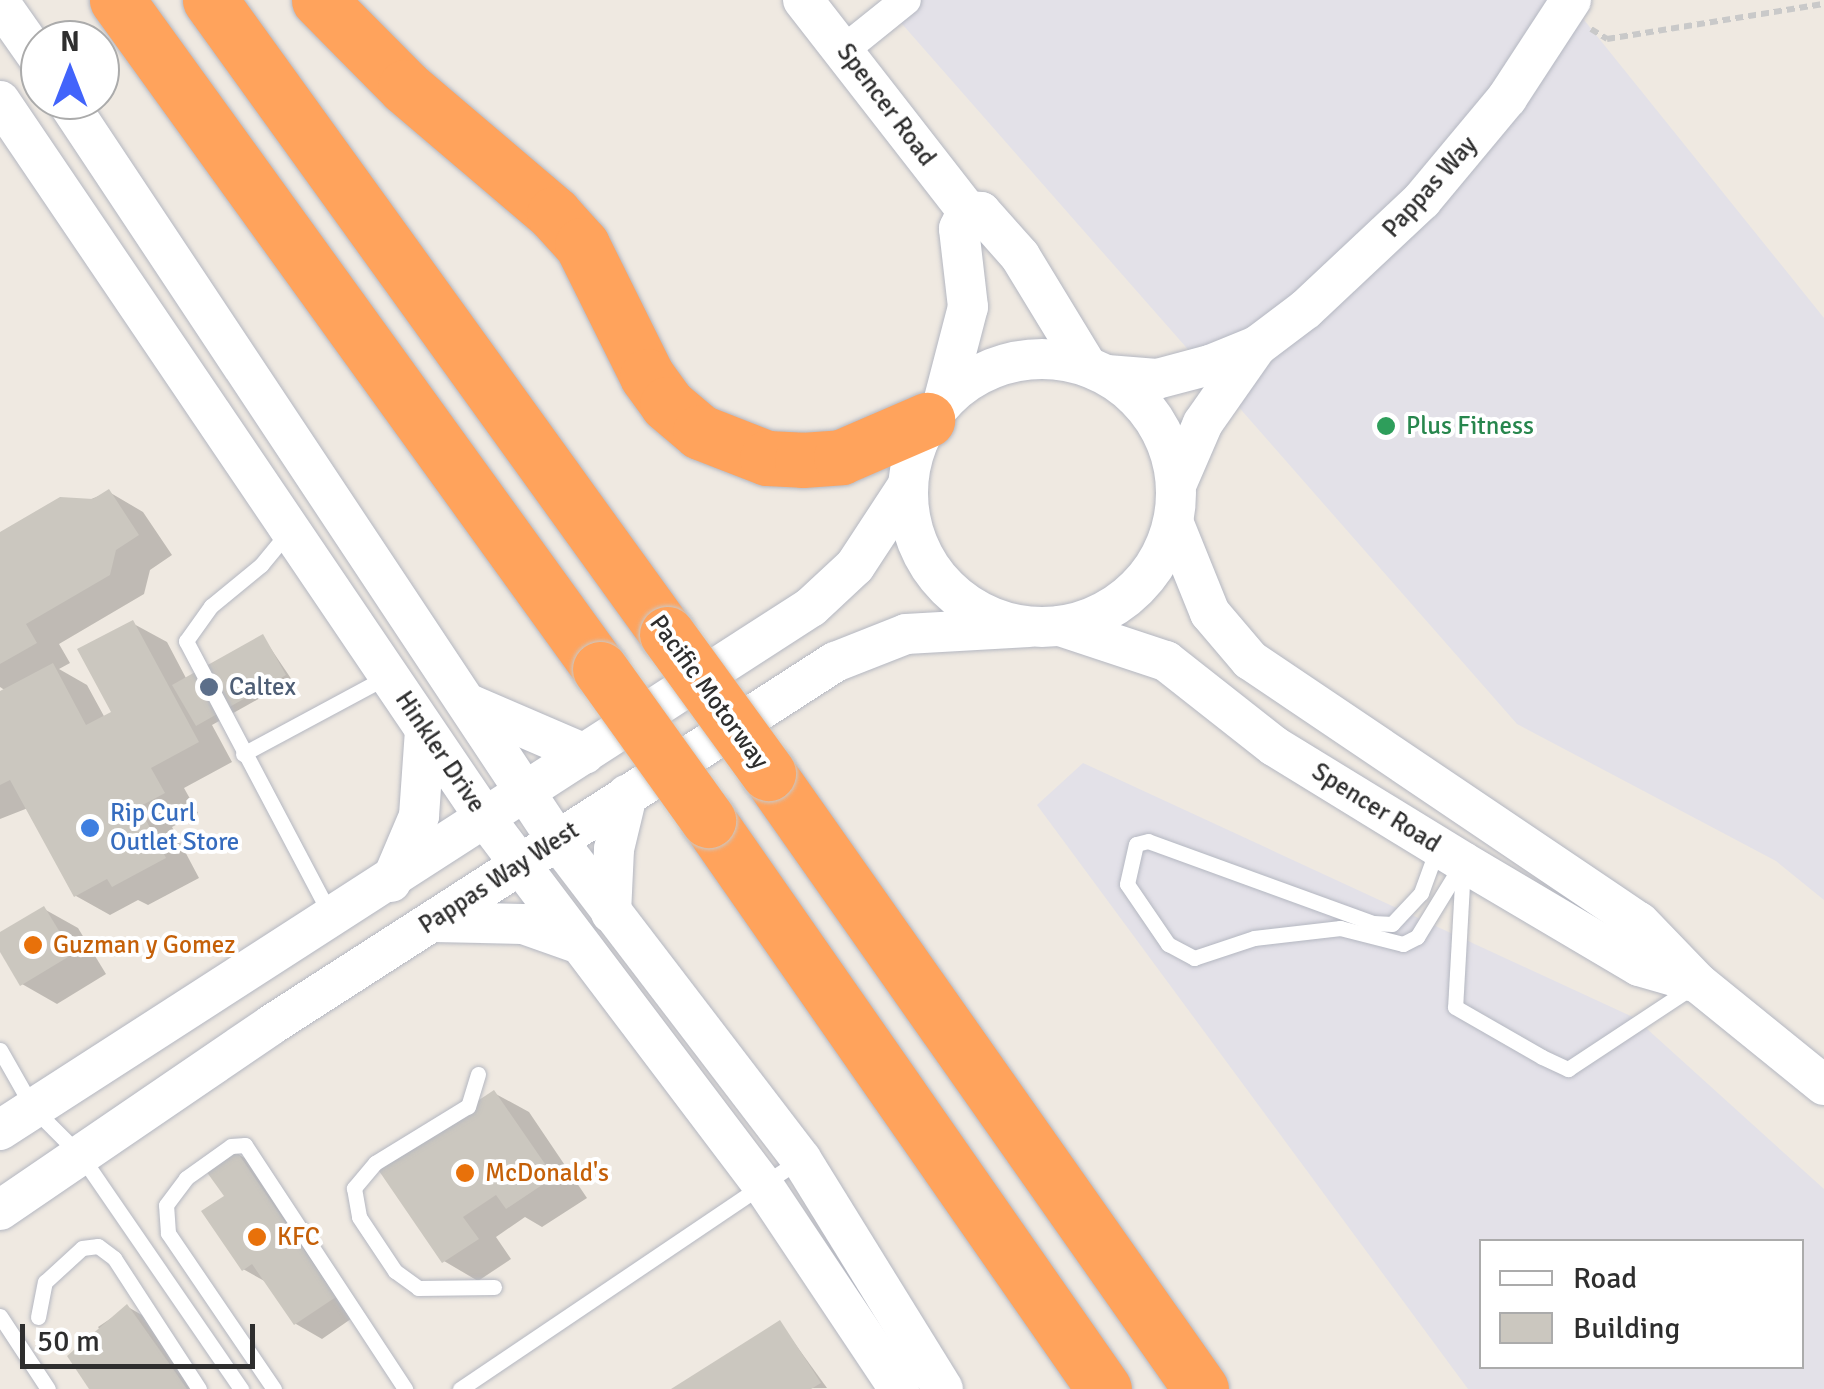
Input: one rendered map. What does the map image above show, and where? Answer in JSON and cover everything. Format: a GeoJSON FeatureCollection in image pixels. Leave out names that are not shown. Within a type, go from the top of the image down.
{"type":"FeatureCollection","features":[{"type":"Feature","properties":{"kind":"highway"},"geometry":{"type":"LineString","coordinates":[[116,0],[708,820],[1104,1389]]}},
{"type":"Feature","properties":{"kind":"highway","name":"Pacific Motorway"},"geometry":{"type":"LineString","coordinates":[[210,0],[768,774],[1201,1389]]}},
{"type":"Feature","properties":{"kind":"highway"},"geometry":{"type":"LineString","coordinates":[[319,0],[406,87],[554,214],[582,246],[647,376],[667,404],[700,432],[767,458],[802,460],[841,456],[936,410]]}},
{"type":"Feature","properties":{"kind":"street","name":"Spencer Road"},"geometry":{"type":"LineString","coordinates":[[803,0],[845,49],[967,211],[981,212],[1020,256],[1097,370]]}},
{"type":"Feature","properties":{"kind":"street"},"geometry":{"type":"LineString","coordinates":[[845,49],[906,0]]}},
{"type":"Feature","properties":{"kind":"street"},"geometry":{"type":"LineString","coordinates":[[0,3],[20,46]]}},
{"type":"Feature","properties":{"kind":"street","name":"Pappas Way"},"geometry":{"type":"LineString","coordinates":[[1177,483],[1203,423],[1257,346],[1422,200],[1507,98],[1568,6]]}},
{"type":"Feature","properties":{"kind":"street"},"geometry":{"type":"LineString","coordinates":[[0,84],[20,53]]}},
{"type":"Feature","properties":{"kind":"street","name":"Hinkler Drive"},"geometry":{"type":"LineString","coordinates":[[0,101],[485,818],[574,942],[764,1188],[899,1389]]}},
{"type":"Feature","properties":{"kind":"street","name":"Hinkler Drive"},"geometry":{"type":"LineString","coordinates":[[79,120],[557,840],[801,1159],[943,1389]]}},
{"type":"Feature","properties":{"kind":"street"},"geometry":{"type":"LineString","coordinates":[[0,151],[55,183]]}},
{"type":"Feature","properties":{"kind":"street"},"geometry":{"type":"LineString","coordinates":[[0,1130],[392,882],[811,607],[856,566],[906,488],[936,410],[968,307],[959,229],[967,211]]}},
{"type":"Feature","properties":{"kind":"street","name":"Pappas Way"},"geometry":{"type":"LineString","coordinates":[[1097,370],[1157,379],[1257,346]]}},
{"type":"Feature","properties":{"kind":"street"},"geometry":{"type":"LineString","coordinates":[[906,488],[911,529],[936,576],[989,617],[1044,627],[1099,615],[1133,592],[1158,562],[1174,524],[1177,483],[1166,440],[1142,402],[1097,370],[1048,358],[1010,362],[975,376],[936,410]]}},
{"type":"Feature","properties":{"kind":"street"},"geometry":{"type":"LineString","coordinates":[[290,530],[298,449]]}},
{"type":"Feature","properties":{"kind":"street","name":"Spencer Road"},"geometry":{"type":"LineString","coordinates":[[1174,524],[1228,641],[1336,724],[1639,922],[1698,983],[1824,1085]]}},
{"type":"Feature","properties":{"kind":"street","name":"Spencer Road"},"geometry":{"type":"LineString","coordinates":[[1044,627],[1166,661],[1274,746],[1450,854],[1639,966],[1698,983]]}},
{"type":"Feature","properties":{"kind":"street","name":"Pappas Way West"},"geometry":{"type":"LineString","coordinates":[[0,1210],[518,865],[866,646],[906,634],[1044,627]]}},
{"type":"Feature","properties":{"kind":"street"},"geometry":{"type":"LineString","coordinates":[[465,701],[585,754]]}},
{"type":"Feature","properties":{"kind":"street"},"geometry":{"type":"LineString","coordinates":[[392,882],[419,816],[425,730]]}},
{"type":"Feature","properties":{"kind":"street"},"geometry":{"type":"LineString","coordinates":[[612,913],[614,849],[627,795]]}},
{"type":"Feature","properties":{"kind":"street"},"geometry":{"type":"LineString","coordinates":[[1450,854],[1489,822]]}},
{"type":"Feature","properties":{"kind":"street"},"geometry":{"type":"LineString","coordinates":[[433,922],[523,924],[574,942]]}},
{"type":"Feature","properties":{"kind":"lane"},"geometry":{"type":"LineString","coordinates":[[290,530],[261,565],[212,606],[186,641],[332,919]]}},
{"type":"Feature","properties":{"kind":"lane"},"geometry":{"type":"LineString","coordinates":[[244,754],[388,676]]}},
{"type":"Feature","properties":{"kind":"lane"},"geometry":{"type":"LineString","coordinates":[[1148,841],[1373,923],[1392,924],[1450,854],[1417,937],[1404,944],[1340,928],[1254,938],[1194,958],[1168,944],[1127,884],[1136,844],[1148,841]]}},
{"type":"Feature","properties":{"kind":"lane"},"geometry":{"type":"LineString","coordinates":[[1450,854],[1455,1007],[1542,1057],[1568,1069],[1698,983]]}},
{"type":"Feature","properties":{"kind":"lane"},"geometry":{"type":"LineString","coordinates":[[0,1050],[33,1108],[80,1156],[241,1389]]}},
{"type":"Feature","properties":{"kind":"lane"},"geometry":{"type":"LineString","coordinates":[[478,1074],[468,1106],[375,1163],[354,1188],[358,1217],[407,1280],[418,1288],[494,1287]]}},
{"type":"Feature","properties":{"kind":"lane"},"geometry":{"type":"LineString","coordinates":[[274,1389],[168,1234],[166,1205],[186,1178],[231,1146],[245,1144],[406,1389]]}},
{"type":"Feature","properties":{"kind":"lane"},"geometry":{"type":"LineString","coordinates":[[460,1389],[764,1188],[801,1159]]}},
{"type":"Feature","properties":{"kind":"lane"},"geometry":{"type":"LineString","coordinates":[[38,1316],[45,1282],[82,1248],[98,1246],[114,1258],[200,1389]]}},
{"type":"Feature","properties":{"kind":"lane"},"geometry":{"type":"LineString","coordinates":[[0,1316],[6,1338],[48,1389]]}},
{"type":"Feature","properties":{"kind":"path"},"geometry":{"type":"LineString","coordinates":[[1568,6],[1607,40],[1824,4]]}},
{"type":"Feature","properties":{"kind":"shaded area"},"geometry":{"type":"Polygon","coordinates":[[[881,0],[1568,0],[1824,318],[1824,900],[1776,861],[1517,724],[881,0]]]}},
{"type":"Feature","properties":{"kind":"shaded area"},"geometry":{"type":"Polygon","coordinates":[[[1083,763],[1635,1018],[1824,1189],[1824,1389],[1468,1389],[1037,805],[1083,763]]]}},
{"type":"Feature","properties":{"kind":"building"},"geometry":{"type":"Polygon","coordinates":[[[109,489],[139,535],[116,550],[110,575],[26,624],[37,643],[0,664],[0,532],[60,497],[93,499],[109,489]]]}},
{"type":"Feature","properties":{"kind":"building"},"geometry":{"type":"Polygon","coordinates":[[[133,620],[199,742],[151,768],[165,793],[139,807],[166,858],[112,887],[107,879],[74,897],[10,780],[0,785],[0,691],[53,663],[86,725],[111,712],[77,649],[133,620]]]}},
{"type":"Feature","properties":{"kind":"building"},"geometry":{"type":"Polygon","coordinates":[[[263,634],[286,675],[196,726],[172,685],[263,634]]]}},
{"type":"Feature","properties":{"kind":"building"},"geometry":{"type":"Polygon","coordinates":[[[44,906],[73,954],[20,986],[0,952],[0,932],[44,906]]]}},
{"type":"Feature","properties":{"kind":"building","name":"McDonald's"},"geometry":{"type":"Polygon","coordinates":[[[494,1090],[554,1177],[506,1209],[496,1195],[463,1217],[479,1239],[442,1263],[377,1168],[494,1090]]]}},
{"type":"Feature","properties":{"kind":"building","name":"KFC"},"geometry":{"type":"Polygon","coordinates":[[[236,1150],[336,1297],[294,1325],[252,1264],[242,1271],[201,1211],[224,1196],[206,1171],[236,1150]]]}},
{"type":"Feature","properties":{"kind":"building"},"geometry":{"type":"Polygon","coordinates":[[[127,1304],[187,1389],[89,1389],[67,1356],[127,1304]]]}},
{"type":"Feature","properties":{"kind":"building"},"geometry":{"type":"Polygon","coordinates":[[[780,1320],[821,1383],[811,1389],[671,1389],[780,1320]]]}},
{"type":"Feature","properties":{"kind":"place","name":"Plus Fitness"},"geometry":{"type":"Point","coordinates":[1386,426]}},
{"type":"Feature","properties":{"kind":"place","name":"Caltex"},"geometry":{"type":"Point","coordinates":[209,687]}},
{"type":"Feature","properties":{"kind":"place","name":"Rip Curl Outlet Store"},"geometry":{"type":"Point","coordinates":[90,828]}},
{"type":"Feature","properties":{"kind":"place","name":"Guzman y Gomez"},"geometry":{"type":"Point","coordinates":[33,945]}},
{"type":"Feature","properties":{"kind":"place","name":"McDonald's"},"geometry":{"type":"Point","coordinates":[465,1173]}},
{"type":"Feature","properties":{"kind":"place","name":"KFC"},"geometry":{"type":"Point","coordinates":[257,1237]}}]}
